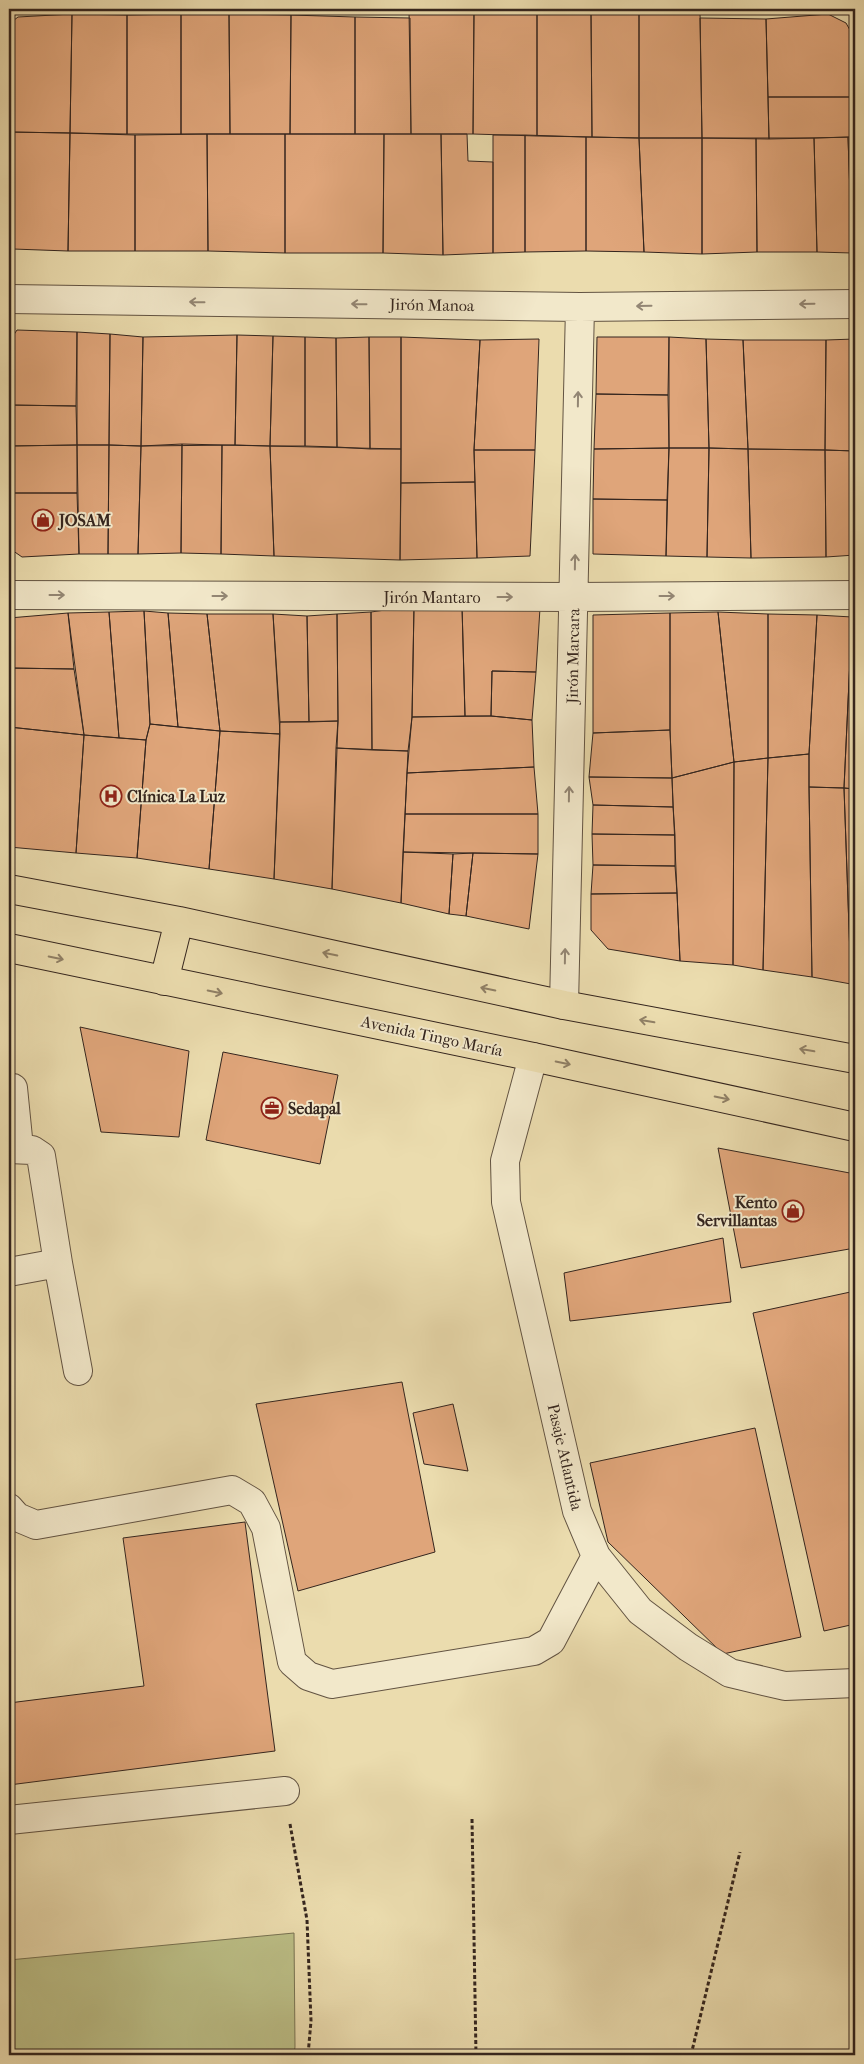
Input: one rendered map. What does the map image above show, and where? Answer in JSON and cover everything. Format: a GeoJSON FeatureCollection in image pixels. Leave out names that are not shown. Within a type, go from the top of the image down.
{"type":"FeatureCollection","features":[{"type":"Feature","properties":{"kind":"main road"},"geometry":{"type":"LineString","coordinates":[[9,889],[179,920],[564,1005],[855,1059]]}},
{"type":"Feature","properties":{"kind":"main road"},"geometry":{"type":"LineString","coordinates":[[164,981],[179,920]]}},
{"type":"Feature","properties":{"kind":"main road","name":"Avenida Tingo María"},"geometry":{"type":"LineString","coordinates":[[9,948],[533,1057],[855,1127]]}},
{"type":"Feature","properties":{"kind":"street","name":"Jirón Manoa"},"geometry":{"type":"LineString","coordinates":[[9,299],[580,307],[855,304]]}},
{"type":"Feature","properties":{"kind":"street","name":"Jirón Marcara"},"geometry":{"type":"LineString","coordinates":[[564,1005],[580,307]]}},
{"type":"Feature","properties":{"kind":"street","name":"Jirón Mantaro"},"geometry":{"type":"LineString","coordinates":[[9,595],[574,597],[855,595]]}},
{"type":"Feature","properties":{"kind":"street","name":"Pasaje Atlantida"},"geometry":{"type":"LineString","coordinates":[[533,1057],[504,1161],[506,1202],[577,1511],[596,1556],[640,1611],[688,1647],[730,1673],[785,1686],[855,1683]]}},
{"type":"Feature","properties":{"kind":"street"},"geometry":{"type":"LineString","coordinates":[[13,1088],[14,1148],[32,1150],[41,1156],[78,1371]]}},
{"type":"Feature","properties":{"kind":"street"},"geometry":{"type":"LineString","coordinates":[[9,1272],[58,1263]]}},
{"type":"Feature","properties":{"kind":"street"},"geometry":{"type":"LineString","coordinates":[[9,1508],[17,1517],[36,1525],[232,1490],[252,1502],[266,1528],[292,1662],[308,1676],[332,1684],[534,1651],[551,1641],[596,1556]]}},
{"type":"Feature","properties":{"kind":"street"},"geometry":{"type":"LineString","coordinates":[[9,1820],[285,1791]]}},
{"type":"Feature","properties":{"kind":"path"},"geometry":{"type":"LineString","coordinates":[[285,1791],[306,1920],[311,2021],[308,2055]]}},
{"type":"Feature","properties":{"kind":"path"},"geometry":{"type":"LineString","coordinates":[[472,1819],[476,2055]]}},
{"type":"Feature","properties":{"kind":"path"},"geometry":{"type":"LineString","coordinates":[[691,2055],[740,1852]]}},
{"type":"Feature","properties":{"kind":"green space"},"geometry":{"type":"Polygon","coordinates":[[[294,1933],[294,2055],[9,2055],[9,1960],[294,1933]]]}},
{"type":"Feature","properties":{"kind":"building"},"geometry":{"type":"Polygon","coordinates":[[[409,11],[474,11],[473,134],[411,134],[409,11]]]}},
{"type":"Feature","properties":{"kind":"building"},"geometry":{"type":"Polygon","coordinates":[[[474,11],[537,13],[537,136],[473,134],[474,11]]]}},
{"type":"Feature","properties":{"kind":"building"},"geometry":{"type":"Polygon","coordinates":[[[639,12],[639,138],[592,137],[591,13],[639,12]]]}},
{"type":"Feature","properties":{"kind":"building"},"geometry":{"type":"Polygon","coordinates":[[[639,12],[700,12],[702,138],[639,138],[639,12]]]}},
{"type":"Feature","properties":{"kind":"building"},"geometry":{"type":"Polygon","coordinates":[[[537,13],[591,13],[592,137],[537,136],[537,13]]]}},
{"type":"Feature","properties":{"kind":"building"},"geometry":{"type":"Polygon","coordinates":[[[72,14],[127,15],[127,134],[70,133],[72,14]]]}},
{"type":"Feature","properties":{"kind":"building"},"geometry":{"type":"Polygon","coordinates":[[[72,14],[70,133],[9,132],[9,24],[18,17],[72,14]]]}},
{"type":"Feature","properties":{"kind":"building"},"geometry":{"type":"Polygon","coordinates":[[[181,14],[181,134],[127,134],[127,15],[181,14]]]}},
{"type":"Feature","properties":{"kind":"building"},"geometry":{"type":"Polygon","coordinates":[[[181,14],[229,14],[230,134],[181,134],[181,14]]]}},
{"type":"Feature","properties":{"kind":"building"},"geometry":{"type":"Polygon","coordinates":[[[229,14],[291,15],[290,134],[230,134],[229,14]]]}},
{"type":"Feature","properties":{"kind":"building"},"geometry":{"type":"Polygon","coordinates":[[[828,14],[846,23],[855,39],[855,97],[768,97],[766,19],[828,14]]]}},
{"type":"Feature","properties":{"kind":"building"},"geometry":{"type":"Polygon","coordinates":[[[291,15],[355,17],[355,134],[290,134],[291,15]]]}},
{"type":"Feature","properties":{"kind":"building"},"geometry":{"type":"Polygon","coordinates":[[[355,17],[410,18],[411,134],[355,134],[355,17]]]}},
{"type":"Feature","properties":{"kind":"building"},"geometry":{"type":"Polygon","coordinates":[[[700,18],[766,19],[769,139],[702,138],[700,18]]]}},
{"type":"Feature","properties":{"kind":"building"},"geometry":{"type":"Polygon","coordinates":[[[768,97],[855,97],[855,137],[769,139],[768,97]]]}},
{"type":"Feature","properties":{"kind":"building"},"geometry":{"type":"Polygon","coordinates":[[[9,132],[70,133],[68,251],[13,249],[9,245],[9,132]]]}},
{"type":"Feature","properties":{"kind":"building"},"geometry":{"type":"Polygon","coordinates":[[[70,133],[135,135],[135,251],[68,251],[70,133]]]}},
{"type":"Feature","properties":{"kind":"building"},"geometry":{"type":"Polygon","coordinates":[[[207,134],[208,251],[135,251],[135,135],[207,134]]]}},
{"type":"Feature","properties":{"kind":"building"},"geometry":{"type":"Polygon","coordinates":[[[207,134],[285,134],[285,253],[208,251],[207,134]]]}},
{"type":"Feature","properties":{"kind":"building"},"geometry":{"type":"Polygon","coordinates":[[[285,134],[384,134],[383,253],[285,253],[285,134]]]}},
{"type":"Feature","properties":{"kind":"building"},"geometry":{"type":"Polygon","coordinates":[[[384,134],[441,134],[443,255],[383,253],[384,134]]]}},
{"type":"Feature","properties":{"kind":"building"},"geometry":{"type":"Polygon","coordinates":[[[441,134],[467,134],[468,161],[493,162],[493,253],[443,255],[441,134]]]}},
{"type":"Feature","properties":{"kind":"building"},"geometry":{"type":"Polygon","coordinates":[[[493,135],[525,135],[525,252],[493,253],[493,135]]]}},
{"type":"Feature","properties":{"kind":"building"},"geometry":{"type":"Polygon","coordinates":[[[525,135],[586,137],[586,251],[525,252],[525,135]]]}},
{"type":"Feature","properties":{"kind":"building"},"geometry":{"type":"Polygon","coordinates":[[[586,137],[639,138],[644,252],[586,251],[586,137]]]}},
{"type":"Feature","properties":{"kind":"building"},"geometry":{"type":"Polygon","coordinates":[[[848,137],[852,253],[817,252],[814,138],[848,137]]]}},
{"type":"Feature","properties":{"kind":"building"},"geometry":{"type":"Polygon","coordinates":[[[848,137],[855,137],[855,253],[852,253],[848,137]]]}},
{"type":"Feature","properties":{"kind":"building"},"geometry":{"type":"Polygon","coordinates":[[[639,138],[702,138],[702,254],[644,252],[639,138]]]}},
{"type":"Feature","properties":{"kind":"building"},"geometry":{"type":"Polygon","coordinates":[[[702,138],[756,138],[757,252],[702,254],[702,138]]]}},
{"type":"Feature","properties":{"kind":"building"},"geometry":{"type":"Polygon","coordinates":[[[756,138],[814,138],[817,252],[757,252],[756,138]]]}},
{"type":"Feature","properties":{"kind":"building"},"geometry":{"type":"Polygon","coordinates":[[[17,330],[77,332],[76,406],[9,405],[9,342],[17,330]]]}},
{"type":"Feature","properties":{"kind":"building"},"geometry":{"type":"Polygon","coordinates":[[[77,332],[110,334],[109,445],[77,445],[77,332]]]}},
{"type":"Feature","properties":{"kind":"building"},"geometry":{"type":"Polygon","coordinates":[[[110,334],[143,337],[141,446],[109,445],[110,334]]]}},
{"type":"Feature","properties":{"kind":"building"},"geometry":{"type":"Polygon","coordinates":[[[237,335],[235,445],[141,446],[143,337],[237,335]]]}},
{"type":"Feature","properties":{"kind":"building"},"geometry":{"type":"Polygon","coordinates":[[[237,335],[273,336],[270,446],[235,445],[237,335]]]}},
{"type":"Feature","properties":{"kind":"building"},"geometry":{"type":"Polygon","coordinates":[[[273,336],[305,337],[305,446],[270,446],[273,336]]]}},
{"type":"Feature","properties":{"kind":"building"},"geometry":{"type":"Polygon","coordinates":[[[305,337],[336,338],[337,447],[305,446],[305,337]]]}},
{"type":"Feature","properties":{"kind":"building"},"geometry":{"type":"Polygon","coordinates":[[[369,337],[370,449],[337,447],[336,338],[369,337]]]}},
{"type":"Feature","properties":{"kind":"building"},"geometry":{"type":"Polygon","coordinates":[[[369,337],[401,337],[401,449],[370,449],[369,337]]]}},
{"type":"Feature","properties":{"kind":"building"},"geometry":{"type":"Polygon","coordinates":[[[401,337],[480,340],[474,450],[475,482],[401,483],[401,337]]]}},
{"type":"Feature","properties":{"kind":"building"},"geometry":{"type":"Polygon","coordinates":[[[597,337],[669,337],[668,395],[596,394],[597,337]]]}},
{"type":"Feature","properties":{"kind":"building"},"geometry":{"type":"Polygon","coordinates":[[[669,337],[706,339],[709,448],[669,448],[669,337]]]}},
{"type":"Feature","properties":{"kind":"building"},"geometry":{"type":"Polygon","coordinates":[[[539,339],[535,450],[474,450],[480,340],[539,339]]]}},
{"type":"Feature","properties":{"kind":"building"},"geometry":{"type":"Polygon","coordinates":[[[706,339],[743,340],[748,449],[709,448],[706,339]]]}},
{"type":"Feature","properties":{"kind":"building"},"geometry":{"type":"Polygon","coordinates":[[[855,339],[855,451],[825,450],[826,340],[855,339]]]}},
{"type":"Feature","properties":{"kind":"building"},"geometry":{"type":"Polygon","coordinates":[[[743,340],[826,340],[825,450],[748,449],[743,340]]]}},
{"type":"Feature","properties":{"kind":"building"},"geometry":{"type":"Polygon","coordinates":[[[596,394],[668,395],[669,448],[594,449],[596,394]]]}},
{"type":"Feature","properties":{"kind":"building"},"geometry":{"type":"Polygon","coordinates":[[[9,405],[76,406],[77,445],[9,446],[9,405]]]}},
{"type":"Feature","properties":{"kind":"building"},"geometry":{"type":"Polygon","coordinates":[[[182,444],[181,553],[138,554],[141,446],[182,444]]]}},
{"type":"Feature","properties":{"kind":"building"},"geometry":{"type":"Polygon","coordinates":[[[182,444],[222,445],[221,554],[181,553],[182,444]]]}},
{"type":"Feature","properties":{"kind":"building"},"geometry":{"type":"Polygon","coordinates":[[[77,445],[77,493],[9,493],[9,446],[77,445]]]}},
{"type":"Feature","properties":{"kind":"building"},"geometry":{"type":"Polygon","coordinates":[[[77,445],[109,445],[108,554],[79,554],[77,445]]]}},
{"type":"Feature","properties":{"kind":"building"},"geometry":{"type":"Polygon","coordinates":[[[109,445],[141,446],[138,554],[108,554],[109,445]]]}},
{"type":"Feature","properties":{"kind":"building"},"geometry":{"type":"Polygon","coordinates":[[[222,445],[270,446],[274,556],[221,554],[222,445]]]}},
{"type":"Feature","properties":{"kind":"building"},"geometry":{"type":"Polygon","coordinates":[[[270,446],[401,449],[400,560],[274,556],[270,446]]]}},
{"type":"Feature","properties":{"kind":"building"},"geometry":{"type":"Polygon","coordinates":[[[669,448],[667,500],[593,499],[594,449],[669,448]]]}},
{"type":"Feature","properties":{"kind":"building"},"geometry":{"type":"Polygon","coordinates":[[[669,448],[709,448],[707,557],[666,556],[669,448]]]}},
{"type":"Feature","properties":{"kind":"building"},"geometry":{"type":"Polygon","coordinates":[[[709,448],[748,449],[751,558],[707,557],[709,448]]]}},
{"type":"Feature","properties":{"kind":"building"},"geometry":{"type":"Polygon","coordinates":[[[748,449],[825,450],[826,557],[751,558],[748,449]]]}},
{"type":"Feature","properties":{"kind":"building"},"geometry":{"type":"Polygon","coordinates":[[[474,450],[535,450],[530,556],[477,558],[474,450]]]}},
{"type":"Feature","properties":{"kind":"building"},"geometry":{"type":"Polygon","coordinates":[[[825,450],[855,451],[855,555],[826,557],[825,450]]]}},
{"type":"Feature","properties":{"kind":"building"},"geometry":{"type":"Polygon","coordinates":[[[475,482],[477,558],[400,560],[401,483],[475,482]]]}},
{"type":"Feature","properties":{"kind":"building","name":"JOSAM"},"geometry":{"type":"Polygon","coordinates":[[[9,493],[77,493],[79,554],[22,557],[9,548],[9,493]]]}},
{"type":"Feature","properties":{"kind":"building"},"geometry":{"type":"Polygon","coordinates":[[[593,499],[667,500],[666,556],[593,554],[593,499]]]}},
{"type":"Feature","properties":{"kind":"building"},"geometry":{"type":"Polygon","coordinates":[[[414,606],[462,606],[465,716],[412,717],[414,606]]]}},
{"type":"Feature","properties":{"kind":"building"},"geometry":{"type":"Polygon","coordinates":[[[414,606],[412,717],[408,751],[372,750],[371,612],[414,606]]]}},
{"type":"Feature","properties":{"kind":"building"},"geometry":{"type":"Polygon","coordinates":[[[462,606],[540,608],[536,672],[492,671],[491,716],[465,716],[462,606]]]}},
{"type":"Feature","properties":{"kind":"building"},"geometry":{"type":"Polygon","coordinates":[[[144,611],[150,724],[146,740],[119,738],[109,612],[144,611]]]}},
{"type":"Feature","properties":{"kind":"building"},"geometry":{"type":"Polygon","coordinates":[[[144,611],[168,613],[178,727],[150,724],[144,611]]]}},
{"type":"Feature","properties":{"kind":"building"},"geometry":{"type":"Polygon","coordinates":[[[109,612],[119,738],[84,735],[68,613],[109,612]]]}},
{"type":"Feature","properties":{"kind":"building"},"geometry":{"type":"Polygon","coordinates":[[[371,612],[372,750],[336,748],[338,721],[337,614],[371,612]]]}},
{"type":"Feature","properties":{"kind":"building"},"geometry":{"type":"Polygon","coordinates":[[[718,612],[734,762],[672,778],[670,613],[718,612]]]}},
{"type":"Feature","properties":{"kind":"building"},"geometry":{"type":"Polygon","coordinates":[[[718,612],[768,614],[768,758],[734,762],[718,612]]]}},
{"type":"Feature","properties":{"kind":"building"},"geometry":{"type":"Polygon","coordinates":[[[68,613],[74,669],[9,668],[9,618],[68,613]]]}},
{"type":"Feature","properties":{"kind":"building"},"geometry":{"type":"Polygon","coordinates":[[[168,613],[207,614],[220,731],[178,727],[168,613]]]}},
{"type":"Feature","properties":{"kind":"building"},"geometry":{"type":"Polygon","coordinates":[[[670,613],[670,730],[593,733],[593,615],[670,613]]]}},
{"type":"Feature","properties":{"kind":"building"},"geometry":{"type":"Polygon","coordinates":[[[207,614],[273,614],[280,734],[220,731],[207,614]]]}},
{"type":"Feature","properties":{"kind":"building"},"geometry":{"type":"Polygon","coordinates":[[[273,614],[307,616],[309,722],[280,722],[273,614]]]}},
{"type":"Feature","properties":{"kind":"building"},"geometry":{"type":"Polygon","coordinates":[[[337,614],[338,721],[309,722],[307,616],[337,614]]]}},
{"type":"Feature","properties":{"kind":"building"},"geometry":{"type":"Polygon","coordinates":[[[768,614],[817,615],[809,754],[768,758],[768,614]]]}},
{"type":"Feature","properties":{"kind":"building"},"geometry":{"type":"Polygon","coordinates":[[[817,615],[852,617],[844,788],[809,787],[809,754],[817,615]]]}},
{"type":"Feature","properties":{"kind":"building"},"geometry":{"type":"Polygon","coordinates":[[[852,617],[855,617],[855,789],[844,788],[852,617]]]}},
{"type":"Feature","properties":{"kind":"building"},"geometry":{"type":"Polygon","coordinates":[[[9,668],[74,669],[84,735],[9,727],[9,668]]]}},
{"type":"Feature","properties":{"kind":"building"},"geometry":{"type":"Polygon","coordinates":[[[492,671],[536,672],[532,720],[491,716],[492,671]]]}},
{"type":"Feature","properties":{"kind":"building"},"geometry":{"type":"Polygon","coordinates":[[[491,716],[532,720],[534,767],[407,773],[412,717],[491,716]]]}},
{"type":"Feature","properties":{"kind":"building"},"geometry":{"type":"Polygon","coordinates":[[[338,721],[332,889],[274,879],[280,722],[338,721]]]}},
{"type":"Feature","properties":{"kind":"building"},"geometry":{"type":"Polygon","coordinates":[[[150,724],[220,731],[209,869],[137,858],[146,740],[150,724]]]}},
{"type":"Feature","properties":{"kind":"building"},"geometry":{"type":"Polygon","coordinates":[[[9,727],[84,735],[76,853],[9,847],[9,727]]]}},
{"type":"Feature","properties":{"kind":"building"},"geometry":{"type":"Polygon","coordinates":[[[670,730],[672,778],[589,777],[593,733],[670,730]]]}},
{"type":"Feature","properties":{"kind":"building"},"geometry":{"type":"Polygon","coordinates":[[[220,731],[280,734],[274,879],[209,869],[220,731]]]}},
{"type":"Feature","properties":{"kind":"building","name":"Clínica La Luz"},"geometry":{"type":"Polygon","coordinates":[[[84,735],[146,740],[137,858],[76,853],[84,735]]]}},
{"type":"Feature","properties":{"kind":"building"},"geometry":{"type":"Polygon","coordinates":[[[336,748],[408,751],[401,903],[332,889],[336,748]]]}},
{"type":"Feature","properties":{"kind":"building"},"geometry":{"type":"Polygon","coordinates":[[[809,754],[812,977],[763,970],[768,758],[809,754]]]}},
{"type":"Feature","properties":{"kind":"building"},"geometry":{"type":"Polygon","coordinates":[[[768,758],[763,970],[733,965],[734,762],[768,758]]]}},
{"type":"Feature","properties":{"kind":"building"},"geometry":{"type":"Polygon","coordinates":[[[734,762],[733,965],[680,961],[672,778],[734,762]]]}},
{"type":"Feature","properties":{"kind":"building"},"geometry":{"type":"Polygon","coordinates":[[[534,767],[538,814],[405,814],[407,773],[534,767]]]}},
{"type":"Feature","properties":{"kind":"building"},"geometry":{"type":"Polygon","coordinates":[[[589,777],[672,778],[673,807],[593,805],[589,777]]]}},
{"type":"Feature","properties":{"kind":"building"},"geometry":{"type":"Polygon","coordinates":[[[809,787],[844,788],[851,984],[812,977],[809,787]]]}},
{"type":"Feature","properties":{"kind":"building"},"geometry":{"type":"Polygon","coordinates":[[[844,788],[855,789],[855,985],[851,984],[844,788]]]}},
{"type":"Feature","properties":{"kind":"building"},"geometry":{"type":"Polygon","coordinates":[[[593,805],[673,807],[675,835],[592,834],[593,805]]]}},
{"type":"Feature","properties":{"kind":"building"},"geometry":{"type":"Polygon","coordinates":[[[405,814],[538,814],[538,854],[403,852],[405,814]]]}},
{"type":"Feature","properties":{"kind":"building"},"geometry":{"type":"Polygon","coordinates":[[[592,834],[675,835],[675,866],[593,865],[592,834]]]}},
{"type":"Feature","properties":{"kind":"building"},"geometry":{"type":"Polygon","coordinates":[[[403,852],[453,854],[449,914],[401,903],[403,852]]]}},
{"type":"Feature","properties":{"kind":"building"},"geometry":{"type":"Polygon","coordinates":[[[473,853],[538,854],[529,929],[466,916],[473,853]]]}},
{"type":"Feature","properties":{"kind":"building"},"geometry":{"type":"Polygon","coordinates":[[[473,853],[466,916],[449,914],[453,854],[473,853]]]}},
{"type":"Feature","properties":{"kind":"building"},"geometry":{"type":"Polygon","coordinates":[[[593,865],[675,866],[677,893],[591,894],[593,865]]]}},
{"type":"Feature","properties":{"kind":"building"},"geometry":{"type":"Polygon","coordinates":[[[677,893],[680,961],[608,949],[591,930],[591,894],[677,893]]]}},
{"type":"Feature","properties":{"kind":"building"},"geometry":{"type":"Polygon","coordinates":[[[80,1027],[189,1051],[179,1137],[101,1132],[80,1027]]]}},
{"type":"Feature","properties":{"kind":"building","name":"Sedapal"},"geometry":{"type":"Polygon","coordinates":[[[223,1052],[338,1075],[320,1164],[206,1140],[223,1052]]]}},
{"type":"Feature","properties":{"kind":"building","name":"Kento Servillantas"},"geometry":{"type":"Polygon","coordinates":[[[718,1148],[855,1174],[855,1248],[741,1268],[718,1148]]]}},
{"type":"Feature","properties":{"kind":"building"},"geometry":{"type":"Polygon","coordinates":[[[723,1238],[731,1302],[570,1321],[564,1273],[723,1238]]]}},
{"type":"Feature","properties":{"kind":"building"},"geometry":{"type":"Polygon","coordinates":[[[855,1291],[855,1624],[824,1631],[753,1313],[855,1291]]]}},
{"type":"Feature","properties":{"kind":"building"},"geometry":{"type":"Polygon","coordinates":[[[402,1382],[435,1552],[298,1591],[256,1404],[402,1382]]]}},
{"type":"Feature","properties":{"kind":"building"},"geometry":{"type":"Polygon","coordinates":[[[453,1404],[468,1471],[424,1464],[413,1413],[453,1404]]]}},
{"type":"Feature","properties":{"kind":"building"},"geometry":{"type":"Polygon","coordinates":[[[755,1428],[801,1637],[723,1654],[608,1542],[590,1463],[755,1428]]]}},
{"type":"Feature","properties":{"kind":"building"},"geometry":{"type":"Polygon","coordinates":[[[245,1522],[275,1751],[9,1785],[9,1703],[144,1686],[123,1538],[245,1522]]]}},
{"type":"Feature","properties":{"kind":"place","name":"JOSAM"},"geometry":{"type":"Point","coordinates":[43,520]}},
{"type":"Feature","properties":{"kind":"place","name":"Clínica La Luz"},"geometry":{"type":"Point","coordinates":[111,796]}},
{"type":"Feature","properties":{"kind":"place","name":"Sedapal"},"geometry":{"type":"Point","coordinates":[272,1108]}},
{"type":"Feature","properties":{"kind":"place","name":"Kento Servillantas"},"geometry":{"type":"Point","coordinates":[793,1211]}}]}
